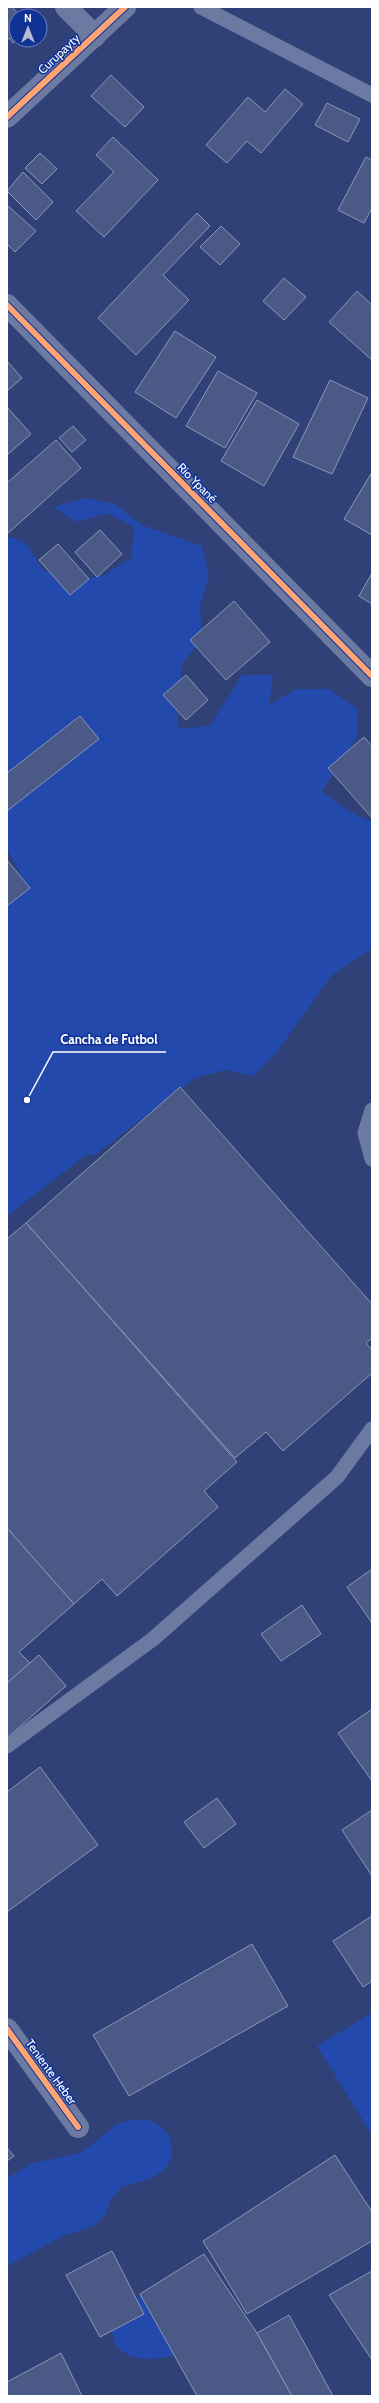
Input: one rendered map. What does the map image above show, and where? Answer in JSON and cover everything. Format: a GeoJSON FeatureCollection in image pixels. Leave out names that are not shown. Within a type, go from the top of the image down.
{"type":"FeatureCollection","features":[{"type":"Feature","properties":{"kind":"street"},"geometry":{"type":"LineString","coordinates":[[66,7],[95,36]]}},
{"type":"Feature","properties":{"kind":"street","name":"Curupayty"},"geometry":{"type":"LineString","coordinates":[[7,117],[125,7]]}},
{"type":"Feature","properties":{"kind":"street","name":"Rio Ypané"},"geometry":{"type":"LineString","coordinates":[[7,306],[372,676]]}},
{"type":"Feature","properties":{"kind":"street","name":"Teniente Heber"},"geometry":{"type":"LineString","coordinates":[[7,2029],[78,2127]]}},
{"type":"Feature","properties":{"kind":"lane"},"geometry":{"type":"LineString","coordinates":[[201,7],[372,95]]}},
{"type":"Feature","properties":{"kind":"lane"},"geometry":{"type":"LineString","coordinates":[[372,1110],[365,1133],[372,1159]]}},
{"type":"Feature","properties":{"kind":"lane"},"geometry":{"type":"LineString","coordinates":[[7,1746],[159,1633],[337,1477],[372,1429]]}},
{"type":"Feature","properties":{"kind":"shaded area"},"geometry":{"type":"Polygon","coordinates":[[[85,498],[115,504],[142,525],[202,546],[209,576],[200,606],[202,639],[182,664],[177,729],[210,726],[242,675],[273,675],[269,705],[296,689],[329,689],[357,708],[357,738],[322,791],[347,810],[372,822],[372,949],[332,975],[276,1053],[253,1076],[225,1070],[195,1078],[95,1155],[86,1155],[7,1216],[7,905],[24,882],[7,848],[7,536],[26,543],[43,570],[74,581],[104,575],[131,558],[134,527],[107,513],[77,522],[53,507],[85,498]]]}},
{"type":"Feature","properties":{"kind":"shaded area"},"geometry":{"type":"Polygon","coordinates":[[[372,2013],[372,2135],[317,2046],[372,2013]]]}},
{"type":"Feature","properties":{"kind":"shaded area"},"geometry":{"type":"Polygon","coordinates":[[[132,2120],[148,2120],[162,2127],[171,2139],[172,2155],[166,2168],[153,2178],[122,2187],[111,2199],[105,2215],[94,2226],[63,2236],[7,2266],[7,2178],[33,2163],[81,2153],[117,2124],[132,2120]]]}},
{"type":"Feature","properties":{"kind":"shaded area"},"geometry":{"type":"Polygon","coordinates":[[[146,2294],[177,2354],[155,2359],[144,2359],[124,2353],[117,2346],[113,2337],[112,2325],[116,2312],[124,2303],[146,2294]]]}},
{"type":"Feature","properties":{"kind":"building"},"geometry":{"type":"Polygon","coordinates":[[[7,7],[12,7],[13,8],[8,8],[7,40],[7,7]]]}},
{"type":"Feature","properties":{"kind":"building"},"geometry":{"type":"Polygon","coordinates":[[[111,75],[144,107],[125,127],[91,96],[111,75]]]}},
{"type":"Feature","properties":{"kind":"building"},"geometry":{"type":"Polygon","coordinates":[[[285,89],[303,104],[261,153],[247,141],[227,163],[206,145],[248,97],[265,112],[285,89]]]}},
{"type":"Feature","properties":{"kind":"building"},"geometry":{"type":"Polygon","coordinates":[[[327,103],[360,119],[348,142],[315,125],[327,103]]]}},
{"type":"Feature","properties":{"kind":"building"},"geometry":{"type":"Polygon","coordinates":[[[113,137],[158,180],[104,237],[76,211],[114,172],[96,155],[113,137]]]}},
{"type":"Feature","properties":{"kind":"building"},"geometry":{"type":"Polygon","coordinates":[[[40,153],[57,169],[42,184],[25,168],[40,153]]]}},
{"type":"Feature","properties":{"kind":"building"},"geometry":{"type":"Polygon","coordinates":[[[366,157],[372,160],[372,208],[364,223],[338,210],[366,157]]]}},
{"type":"Feature","properties":{"kind":"building"},"geometry":{"type":"Polygon","coordinates":[[[23,172],[53,202],[36,220],[7,191],[23,172]]]}},
{"type":"Feature","properties":{"kind":"building"},"geometry":{"type":"Polygon","coordinates":[[[7,205],[36,231],[15,252],[7,244],[7,205]]]}},
{"type":"Feature","properties":{"kind":"building"},"geometry":{"type":"Polygon","coordinates":[[[197,213],[210,226],[163,275],[189,300],[136,355],[98,318],[197,213]]]}},
{"type":"Feature","properties":{"kind":"building"},"geometry":{"type":"Polygon","coordinates":[[[221,226],[240,244],[220,265],[200,247],[221,226]]]}},
{"type":"Feature","properties":{"kind":"building"},"geometry":{"type":"Polygon","coordinates":[[[284,278],[306,297],[284,320],[263,301],[284,278]]]}},
{"type":"Feature","properties":{"kind":"building"},"geometry":{"type":"Polygon","coordinates":[[[357,291],[372,305],[372,360],[329,322],[357,291]]]}},
{"type":"Feature","properties":{"kind":"building"},"geometry":{"type":"Polygon","coordinates":[[[175,331],[216,357],[176,418],[135,392],[175,331]]]}},
{"type":"Feature","properties":{"kind":"building"},"geometry":{"type":"Polygon","coordinates":[[[7,361],[22,378],[7,391],[7,361]]]}},
{"type":"Feature","properties":{"kind":"building"},"geometry":{"type":"Polygon","coordinates":[[[218,371],[257,393],[225,448],[186,426],[218,371]]]}},
{"type":"Feature","properties":{"kind":"building"},"geometry":{"type":"Polygon","coordinates":[[[330,380],[368,398],[332,474],[293,457],[330,380]]]}},
{"type":"Feature","properties":{"kind":"building"},"geometry":{"type":"Polygon","coordinates":[[[257,400],[299,424],[264,486],[221,461],[257,400]]]}},
{"type":"Feature","properties":{"kind":"building"},"geometry":{"type":"Polygon","coordinates":[[[7,407],[31,434],[7,455],[7,407]]]}},
{"type":"Feature","properties":{"kind":"building"},"geometry":{"type":"Polygon","coordinates":[[[73,426],[86,440],[72,452],[59,438],[73,426]]]}},
{"type":"Feature","properties":{"kind":"building"},"geometry":{"type":"Polygon","coordinates":[[[56,440],[81,468],[7,534],[7,483],[56,440]]]}},
{"type":"Feature","properties":{"kind":"building"},"geometry":{"type":"Polygon","coordinates":[[[372,472],[372,535],[344,519],[372,472]]]}},
{"type":"Feature","properties":{"kind":"building"},"geometry":{"type":"Polygon","coordinates":[[[100,530],[122,554],[97,577],[75,552],[100,530]]]}},
{"type":"Feature","properties":{"kind":"building"},"geometry":{"type":"Polygon","coordinates":[[[58,544],[89,579],[70,595],[39,560],[58,544]]]}},
{"type":"Feature","properties":{"kind":"building"},"geometry":{"type":"Polygon","coordinates":[[[372,573],[372,604],[359,596],[372,573]]]}},
{"type":"Feature","properties":{"kind":"building"},"geometry":{"type":"Polygon","coordinates":[[[234,601],[270,642],[226,680],[190,640],[234,601]]]}},
{"type":"Feature","properties":{"kind":"building"},"geometry":{"type":"Polygon","coordinates":[[[186,675],[208,700],[186,720],[163,695],[186,675]]]}},
{"type":"Feature","properties":{"kind":"building"},"geometry":{"type":"Polygon","coordinates":[[[80,716],[99,739],[7,811],[7,773],[80,716]]]}},
{"type":"Feature","properties":{"kind":"building"},"geometry":{"type":"Polygon","coordinates":[[[364,737],[372,746],[372,818],[328,768],[364,737]]]}},
{"type":"Feature","properties":{"kind":"building"},"geometry":{"type":"Polygon","coordinates":[[[7,860],[30,888],[7,906],[7,860]]]}},
{"type":"Feature","properties":{"kind":"building"},"geometry":{"type":"Polygon","coordinates":[[[180,1087],[372,1304],[372,1338],[366,1343],[372,1350],[372,1373],[283,1451],[266,1432],[235,1458],[26,1223],[180,1087]]]}},
{"type":"Feature","properties":{"kind":"building"},"geometry":{"type":"Polygon","coordinates":[[[26,1223],[237,1462],[204,1491],[218,1507],[117,1596],[102,1579],[74,1604],[7,1528],[7,1239],[26,1223]]]}},
{"type":"Feature","properties":{"kind":"building"},"geometry":{"type":"Polygon","coordinates":[[[7,1528],[74,1604],[19,1652],[30,1663],[7,1683],[7,1528]]]}},
{"type":"Feature","properties":{"kind":"building"},"geometry":{"type":"Polygon","coordinates":[[[372,1569],[372,1623],[347,1587],[372,1569]]]}},
{"type":"Feature","properties":{"kind":"building"},"geometry":{"type":"Polygon","coordinates":[[[302,1605],[321,1634],[281,1661],[261,1634],[302,1605]]]}},
{"type":"Feature","properties":{"kind":"building"},"geometry":{"type":"Polygon","coordinates":[[[39,1655],[66,1686],[7,1738],[7,1683],[39,1655]]]}},
{"type":"Feature","properties":{"kind":"building"},"geometry":{"type":"Polygon","coordinates":[[[372,1709],[372,1781],[338,1733],[372,1709]]]}},
{"type":"Feature","properties":{"kind":"building"},"geometry":{"type":"Polygon","coordinates":[[[40,1767],[98,1845],[7,1912],[7,1792],[40,1767]]]}},
{"type":"Feature","properties":{"kind":"building"},"geometry":{"type":"Polygon","coordinates":[[[217,1798],[236,1824],[204,1848],[184,1822],[217,1798]]]}},
{"type":"Feature","properties":{"kind":"building"},"geometry":{"type":"Polygon","coordinates":[[[372,1810],[372,1876],[342,1830],[372,1810]]]}},
{"type":"Feature","properties":{"kind":"building"},"geometry":{"type":"Polygon","coordinates":[[[372,1916],[372,1981],[363,1987],[333,1941],[372,1916]]]}},
{"type":"Feature","properties":{"kind":"building"},"geometry":{"type":"Polygon","coordinates":[[[252,1944],[288,2006],[129,2096],[93,2035],[252,1944]]]}},
{"type":"Feature","properties":{"kind":"building"},"geometry":{"type":"Polygon","coordinates":[[[7,2148],[14,2156],[7,2161],[7,2148]]]}},
{"type":"Feature","properties":{"kind":"building"},"geometry":{"type":"Polygon","coordinates":[[[335,2155],[372,2212],[372,2241],[247,2314],[203,2241],[335,2155]]]}},
{"type":"Feature","properties":{"kind":"building"},"geometry":{"type":"Polygon","coordinates":[[[112,2251],[144,2314],[100,2337],[66,2275],[112,2251]]]}},
{"type":"Feature","properties":{"kind":"building"},"geometry":{"type":"Polygon","coordinates":[[[204,2254],[257,2333],[292,2396],[197,2396],[140,2294],[204,2254]]]}},
{"type":"Feature","properties":{"kind":"building"},"geometry":{"type":"Polygon","coordinates":[[[372,2271],[372,2360],[329,2295],[372,2271]]]}},
{"type":"Feature","properties":{"kind":"building"},"geometry":{"type":"Polygon","coordinates":[[[289,2315],[333,2396],[292,2396],[257,2333],[289,2315]]]}},
{"type":"Feature","properties":{"kind":"building"},"geometry":{"type":"Polygon","coordinates":[[[61,2353],[82,2396],[7,2396],[7,2382],[61,2353]]]}},
{"type":"Feature","properties":{"kind":"cycle path"},"geometry":{"type":"LineString","coordinates":[[7,117],[125,7]]}},
{"type":"Feature","properties":{"kind":"cycle path"},"geometry":{"type":"LineString","coordinates":[[7,305],[372,676]]}},
{"type":"Feature","properties":{"kind":"cycle path"},"geometry":{"type":"LineString","coordinates":[[7,2029],[78,2127]]}},
{"type":"Feature","properties":{"kind":"place","name":"Cancha de Futbol"},"geometry":{"type":"Point","coordinates":[27,1100]}}]}
